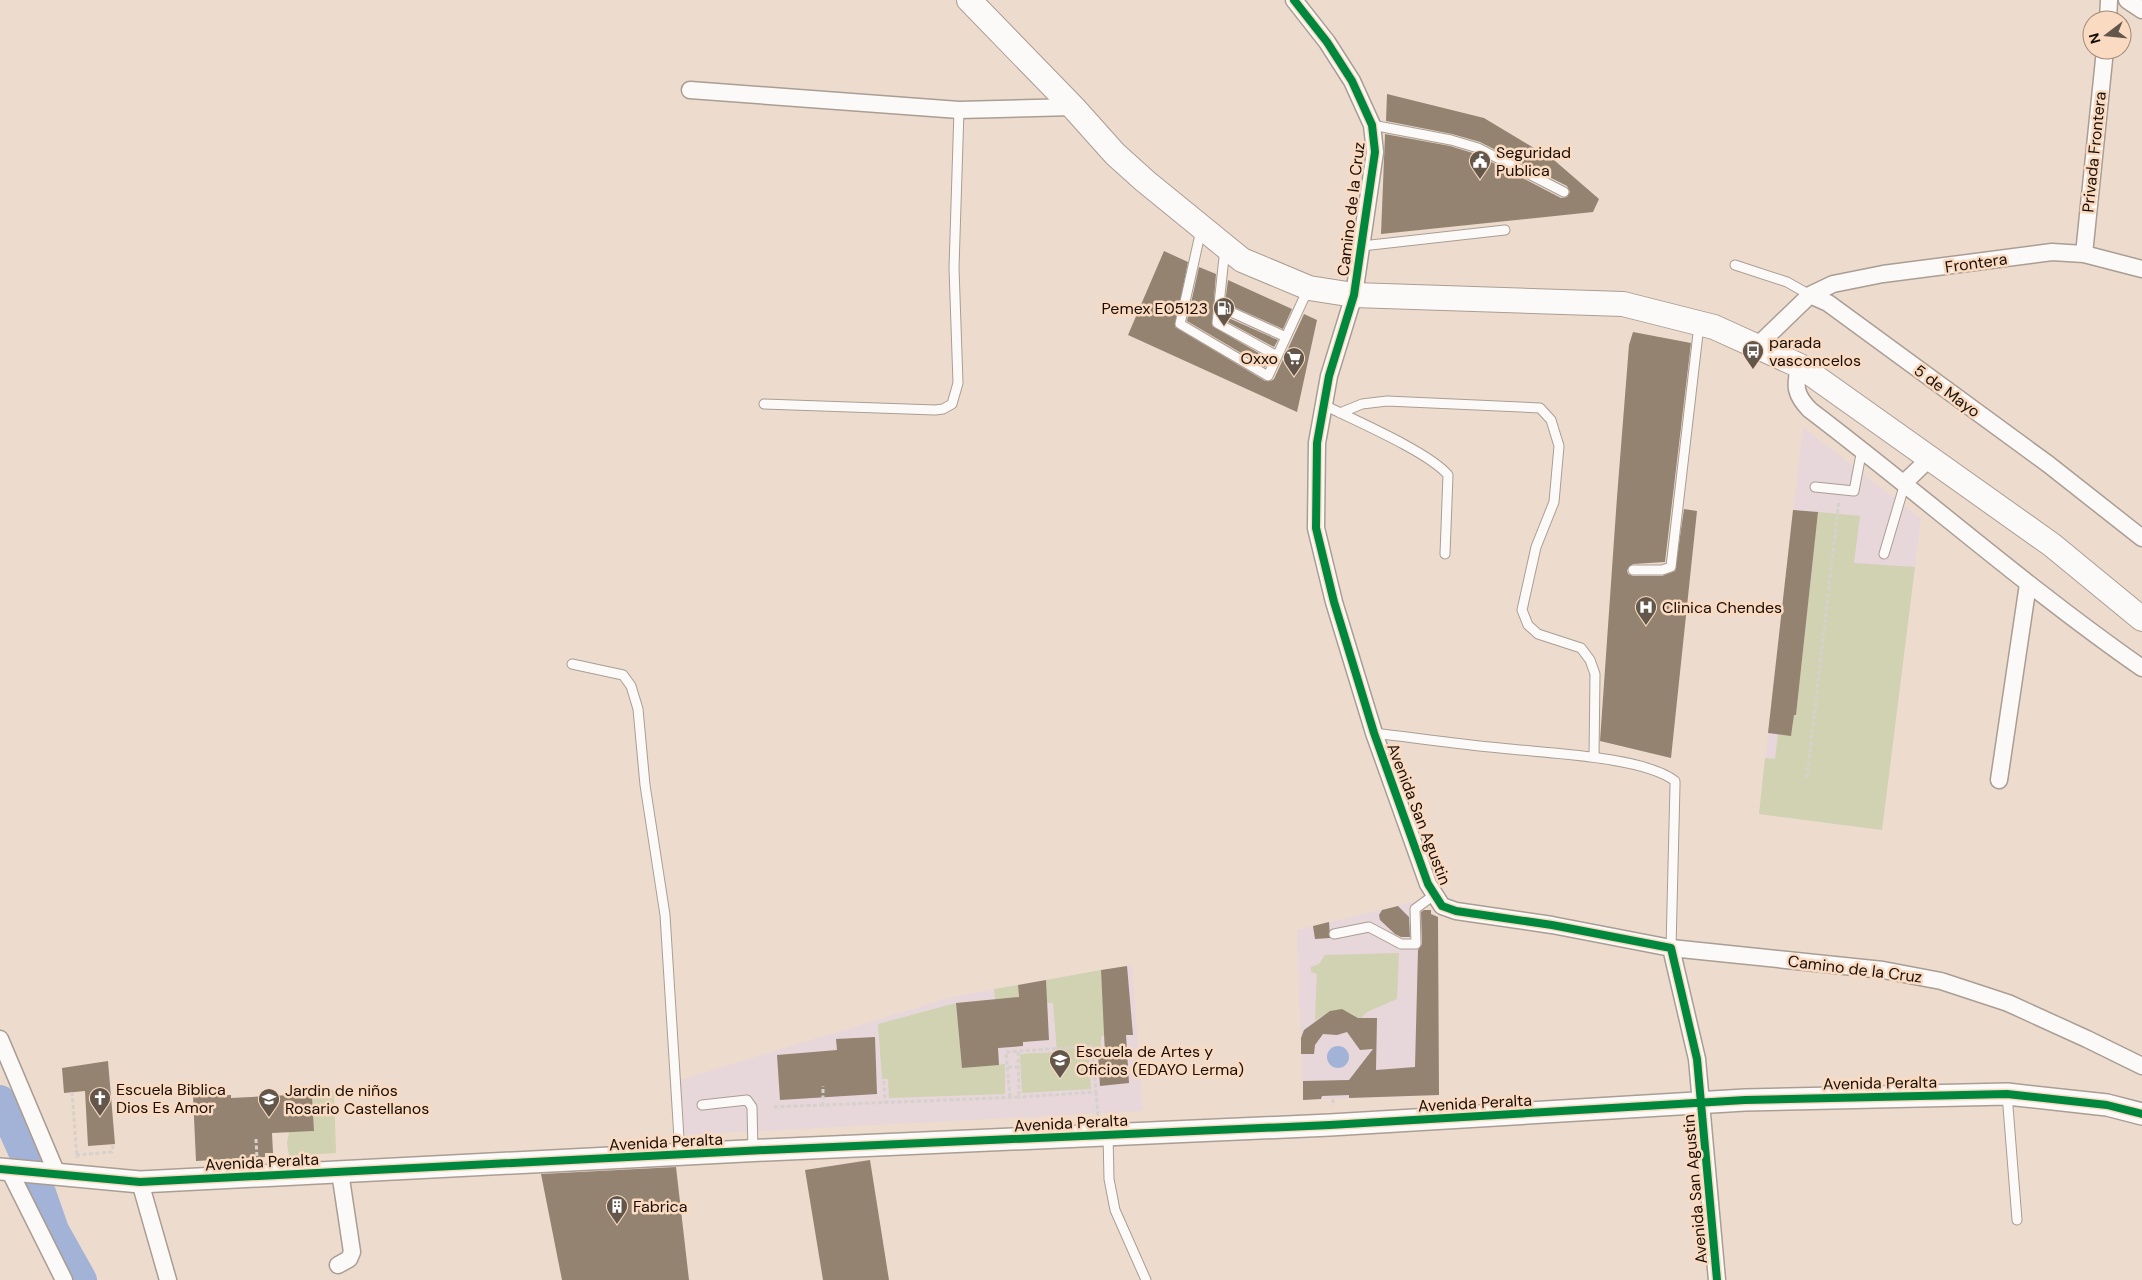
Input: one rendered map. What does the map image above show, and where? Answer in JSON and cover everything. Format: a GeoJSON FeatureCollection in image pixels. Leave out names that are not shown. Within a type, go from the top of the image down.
{"type":"FeatureCollection","features":[{"type":"Feature","properties":{"kind":"main road"},"geometry":{"type":"LineString","coordinates":[[968,0],[1073,107],[1115,154],[1242,260],[1309,288],[1354,295],[1623,304],[1699,322],[1800,366],[2052,545],[2142,619]]}},
{"type":"Feature","properties":{"kind":"street","name":"Camino de la Cruz"},"geometry":{"type":"LineString","coordinates":[[1294,0],[1327,42],[1352,81],[1372,125],[1375,152],[1354,295]]}},
{"type":"Feature","properties":{"kind":"street"},"geometry":{"type":"LineString","coordinates":[[2126,0],[2142,10]]}},
{"type":"Feature","properties":{"kind":"street","name":"Privada Frontera"},"geometry":{"type":"LineString","coordinates":[[2084,254],[2103,60]]}},
{"type":"Feature","properties":{"kind":"street"},"geometry":{"type":"LineString","coordinates":[[690,90],[959,110],[1073,107]]}},
{"type":"Feature","properties":{"kind":"street","name":"Frontera"},"geometry":{"type":"LineString","coordinates":[[1810,295],[1833,284],[1883,274],[2052,252],[2084,254],[2142,269]]}},
{"type":"Feature","properties":{"kind":"street","name":"Avenida San Agustin"},"geometry":{"type":"LineString","coordinates":[[1354,295],[1329,376],[1317,443],[1316,528],[1334,602],[1374,733],[1424,876],[1442,906],[1456,911],[1552,925],[1671,948],[1697,1059],[1717,1280]]}},
{"type":"Feature","properties":{"kind":"street"},"geometry":{"type":"LineString","coordinates":[[1756,347],[1810,295]]}},
{"type":"Feature","properties":{"kind":"street","name":"5 de Mayo"},"geometry":{"type":"LineString","coordinates":[[1810,295],[1828,303],[2048,464],[2142,538]]}},
{"type":"Feature","properties":{"kind":"street"},"geometry":{"type":"LineString","coordinates":[[1800,366],[1795,381],[1801,400],[1905,482],[2028,584],[2142,668]]}},
{"type":"Feature","properties":{"kind":"street"},"geometry":{"type":"LineString","coordinates":[[1905,482],[1930,458]]}},
{"type":"Feature","properties":{"kind":"street"},"geometry":{"type":"LineString","coordinates":[[1999,780],[2028,584]]}},
{"type":"Feature","properties":{"kind":"street","name":"Camino de la Cruz"},"geometry":{"type":"LineString","coordinates":[[1671,948],[1883,970],[1941,981],[2008,1003],[2142,1066]]}},
{"type":"Feature","properties":{"kind":"street"},"geometry":{"type":"LineString","coordinates":[[0,1039],[52,1174]]}},
{"type":"Feature","properties":{"kind":"street","name":"Avenida Peralta"},"geometry":{"type":"LineString","coordinates":[[7,1170],[140,1182],[1104,1135],[1701,1104],[1745,1100],[2007,1094],[2090,1102],[2142,1114]]}},
{"type":"Feature","properties":{"kind":"street"},"geometry":{"type":"LineString","coordinates":[[7,1170],[64,1280]]}},
{"type":"Feature","properties":{"kind":"street"},"geometry":{"type":"LineString","coordinates":[[338,1265],[349,1259],[352,1252],[340,1172]]}},
{"type":"Feature","properties":{"kind":"street"},"geometry":{"type":"LineString","coordinates":[[140,1182],[168,1280]]}},
{"type":"Feature","properties":{"kind":"lane"},"geometry":{"type":"LineString","coordinates":[[764,404],[936,410],[943,409],[952,404],[958,383],[954,268],[959,110]]}},
{"type":"Feature","properties":{"kind":"lane"},"geometry":{"type":"LineString","coordinates":[[1372,125],[1451,140],[1478,148],[1564,192]]}},
{"type":"Feature","properties":{"kind":"lane"},"geometry":{"type":"LineString","coordinates":[[1201,227],[1180,324],[1268,376],[1309,288]]}},
{"type":"Feature","properties":{"kind":"lane"},"geometry":{"type":"LineString","coordinates":[[1362,246],[1505,230]]}},
{"type":"Feature","properties":{"kind":"lane"},"geometry":{"type":"LineString","coordinates":[[1225,246],[1216,323],[1277,356]]}},
{"type":"Feature","properties":{"kind":"lane"},"geometry":{"type":"LineString","coordinates":[[1734,265],[1787,282],[1810,295]]}},
{"type":"Feature","properties":{"kind":"lane"},"geometry":{"type":"LineString","coordinates":[[1218,306],[1286,338]]}},
{"type":"Feature","properties":{"kind":"lane"},"geometry":{"type":"LineString","coordinates":[[1633,570],[1662,570],[1671,567],[1699,322]]}},
{"type":"Feature","properties":{"kind":"lane"},"geometry":{"type":"LineString","coordinates":[[1340,413],[1362,404],[1387,401],[1540,408],[1551,420],[1559,446],[1554,502],[1536,547],[1522,610],[1528,626],[1538,634],[1581,648],[1590,660],[1595,674],[1594,757]]}},
{"type":"Feature","properties":{"kind":"lane"},"geometry":{"type":"LineString","coordinates":[[1324,405],[1415,451],[1442,467],[1448,475],[1445,554]]}},
{"type":"Feature","properties":{"kind":"lane"},"geometry":{"type":"LineString","coordinates":[[1815,487],[1854,491],[1862,449]]}},
{"type":"Feature","properties":{"kind":"lane"},"geometry":{"type":"LineString","coordinates":[[1884,554],[1905,482]]}},
{"type":"Feature","properties":{"kind":"lane"},"geometry":{"type":"LineString","coordinates":[[572,664],[623,675],[631,686],[638,709],[645,785],[665,915],[680,1155]]}},
{"type":"Feature","properties":{"kind":"lane"},"geometry":{"type":"LineString","coordinates":[[1374,733],[1594,757],[1646,768],[1669,776],[1675,781],[1671,948]]}},
{"type":"Feature","properties":{"kind":"lane"},"geometry":{"type":"LineString","coordinates":[[1334,934],[1369,927],[1401,944],[1416,944],[1415,909],[1434,894]]}},
{"type":"Feature","properties":{"kind":"lane"},"geometry":{"type":"LineString","coordinates":[[2007,1094],[2017,1220]]}},
{"type":"Feature","properties":{"kind":"lane"},"geometry":{"type":"LineString","coordinates":[[702,1105],[747,1100],[752,1107],[753,1151]]}},
{"type":"Feature","properties":{"kind":"lane"},"geometry":{"type":"LineString","coordinates":[[1104,1135],[1108,1179],[1115,1210],[1146,1280]]}},
{"type":"Feature","properties":{"kind":"path"},"geometry":{"type":"LineString","coordinates":[[1807,778],[1836,514],[1842,490]]}},
{"type":"Feature","properties":{"kind":"path"},"geometry":{"type":"LineString","coordinates":[[1010,1097],[1006,1052],[1092,1046],[1096,1092],[1104,1135]]}},
{"type":"Feature","properties":{"kind":"path"},"geometry":{"type":"LineString","coordinates":[[1018,1051],[1019,1097]]}},
{"type":"Feature","properties":{"kind":"path"},"geometry":{"type":"LineString","coordinates":[[1008,1067],[1018,1067]]}},
{"type":"Feature","properties":{"kind":"path"},"geometry":{"type":"LineString","coordinates":[[884,1081],[885,1102]]}},
{"type":"Feature","properties":{"kind":"path"},"geometry":{"type":"LineString","coordinates":[[1010,1082],[1019,1081]]}},
{"type":"Feature","properties":{"kind":"path"},"geometry":{"type":"LineString","coordinates":[[823,1086],[823,1106]]}},
{"type":"Feature","properties":{"kind":"path"},"geometry":{"type":"LineString","coordinates":[[72,1092],[76,1156],[112,1152],[113,1144]]}},
{"type":"Feature","properties":{"kind":"path"},"geometry":{"type":"LineString","coordinates":[[774,1107],[1096,1092]]}},
{"type":"Feature","properties":{"kind":"shaded area"},"geometry":{"type":"Polygon","coordinates":[[[1803,427],[1921,519],[1882,830],[1759,814],[1803,427]]]}},
{"type":"Feature","properties":{"kind":"shaded area"},"geometry":{"type":"Polygon","coordinates":[[[1417,901],[1419,908],[1438,917],[1439,1095],[1303,1100],[1297,930],[1417,901]]]}},
{"type":"Feature","properties":{"kind":"shaded area","name":"Escuela de Artes y Oficios (EDAYO Lerma)"},"geometry":{"type":"Polygon","coordinates":[[[1132,965],[1143,1111],[685,1135],[680,1080],[955,996],[1132,965]]]}},
{"type":"Feature","properties":{"kind":"green space"},"geometry":{"type":"Polygon","coordinates":[[[1818,512],[1860,516],[1854,563],[1915,567],[1882,830],[1759,814],[1765,758],[1775,759],[1778,734],[1791,735],[1794,715],[1796,715],[1818,512]]]}},
{"type":"Feature","properties":{"kind":"green space"},"geometry":{"type":"Polygon","coordinates":[[[1399,953],[1397,999],[1367,1012],[1360,1019],[1348,1012],[1338,1010],[1327,1013],[1315,1020],[1317,974],[1311,972],[1311,967],[1319,964],[1325,955],[1399,953]]]}},
{"type":"Feature","properties":{"kind":"green space"},"geometry":{"type":"Polygon","coordinates":[[[1101,970],[1105,1035],[1101,1037],[1101,1051],[1089,1054],[1091,1089],[1022,1093],[1020,1054],[1057,1052],[1053,1003],[1047,1003],[1046,980],[1101,970]]]}},
{"type":"Feature","properties":{"kind":"green space"},"geometry":{"type":"Polygon","coordinates":[[[1018,985],[1020,1014],[995,999],[994,989],[1018,985]]]}},
{"type":"Feature","properties":{"kind":"green space"},"geometry":{"type":"Polygon","coordinates":[[[956,1003],[962,1068],[1005,1064],[1005,1094],[889,1098],[888,1079],[882,1079],[878,1024],[956,1003]]]}},
{"type":"Feature","properties":{"kind":"green space"},"geometry":{"type":"Polygon","coordinates":[[[334,1090],[336,1153],[289,1156],[287,1143],[289,1132],[314,1131],[313,1091],[334,1090]]]}},
{"type":"Feature","properties":{"kind":"water"},"geometry":{"type":"Polygon","coordinates":[[[1338,1046],[1346,1049],[1349,1057],[1346,1065],[1338,1068],[1330,1065],[1327,1057],[1330,1049],[1338,1046]]]}},
{"type":"Feature","properties":{"kind":"building","name":"Seguridad Publica"},"geometry":{"type":"Polygon","coordinates":[[[1387,94],[1484,118],[1554,160],[1599,199],[1593,212],[1381,234],[1385,134],[1450,146],[1476,154],[1561,198],[1567,197],[1570,192],[1567,186],[1480,142],[1452,134],[1386,121],[1387,94]]]}},
{"type":"Feature","properties":{"kind":"building"},"geometry":{"type":"Polygon","coordinates":[[[1164,251],[1188,262],[1175,327],[1265,381],[1274,379],[1304,314],[1317,320],[1297,412],[1128,335],[1164,251]]]}},
{"type":"Feature","properties":{"kind":"building"},"geometry":{"type":"Polygon","coordinates":[[[1199,267],[1216,274],[1212,326],[1269,359],[1265,367],[1187,321],[1199,267]]]}},
{"type":"Feature","properties":{"kind":"building"},"geometry":{"type":"Polygon","coordinates":[[[1228,280],[1292,309],[1283,329],[1225,303],[1228,280]]]}},
{"type":"Feature","properties":{"kind":"building"},"geometry":{"type":"Polygon","coordinates":[[[1224,316],[1278,340],[1274,347],[1224,320],[1224,316]]]}},
{"type":"Feature","properties":{"kind":"building","name":"Clinica Chendes"},"geometry":{"type":"Polygon","coordinates":[[[1633,332],[1691,343],[1665,562],[1633,564],[1627,570],[1628,574],[1633,576],[1662,576],[1675,571],[1684,509],[1697,511],[1671,758],[1600,741],[1629,345],[1633,332]]]}},
{"type":"Feature","properties":{"kind":"building"},"geometry":{"type":"Polygon","coordinates":[[[1793,510],[1818,512],[1796,715],[1794,715],[1791,736],[1768,733],[1793,510]]]}},
{"type":"Feature","properties":{"kind":"building"},"geometry":{"type":"Polygon","coordinates":[[[1398,906],[1409,917],[1410,937],[1401,937],[1395,934],[1380,920],[1379,915],[1382,910],[1398,906]]]}},
{"type":"Feature","properties":{"kind":"building"},"geometry":{"type":"Polygon","coordinates":[[[1431,910],[1431,914],[1438,917],[1439,1095],[1349,1098],[1349,1095],[1322,1096],[1321,1099],[1303,1100],[1303,1081],[1349,1080],[1373,1049],[1360,1050],[1347,1032],[1337,1035],[1323,1034],[1315,1045],[1314,1054],[1301,1054],[1301,1038],[1304,1030],[1330,1011],[1342,1009],[1358,1018],[1377,1018],[1376,1070],[1415,1067],[1418,950],[1422,944],[1421,912],[1431,910]]]}},
{"type":"Feature","properties":{"kind":"building"},"geometry":{"type":"Polygon","coordinates":[[[1329,922],[1330,938],[1315,939],[1313,926],[1329,922]]]}},
{"type":"Feature","properties":{"kind":"building"},"geometry":{"type":"Polygon","coordinates":[[[1127,966],[1133,1035],[1126,1035],[1129,1083],[1100,1086],[1098,1054],[1105,1054],[1101,970],[1127,966]]]}},
{"type":"Feature","properties":{"kind":"building"},"geometry":{"type":"Polygon","coordinates":[[[1046,980],[1049,1040],[1023,1042],[1023,1046],[998,1048],[999,1065],[962,1068],[956,1003],[1019,997],[1018,985],[1046,980]]]}},
{"type":"Feature","properties":{"kind":"building"},"geometry":{"type":"Polygon","coordinates":[[[875,1037],[877,1094],[780,1100],[777,1055],[837,1050],[836,1039],[875,1037]]]}},
{"type":"Feature","properties":{"kind":"building","name":"Escuela Biblica Dios Es Amor"},"geometry":{"type":"Polygon","coordinates":[[[108,1061],[115,1144],[88,1146],[85,1091],[64,1093],[62,1068],[108,1061]]]}},
{"type":"Feature","properties":{"kind":"building","name":"Jardin de niños Rosario Castellanos"},"geometry":{"type":"Polygon","coordinates":[[[312,1094],[314,1131],[272,1133],[273,1153],[265,1153],[265,1157],[196,1161],[193,1096],[231,1095],[231,1098],[312,1094]]]}},
{"type":"Feature","properties":{"kind":"building"},"geometry":{"type":"Polygon","coordinates":[[[870,1160],[889,1280],[823,1280],[805,1170],[870,1160]]]}},
{"type":"Feature","properties":{"kind":"building","name":"Fabrica"},"geometry":{"type":"Polygon","coordinates":[[[676,1167],[689,1280],[562,1280],[541,1174],[676,1167]]]}},
{"type":"Feature","properties":{"kind":"waterway"},"geometry":{"type":"LineString","coordinates":[[0,1100],[39,1187],[54,1230],[82,1280]]}},
{"type":"Feature","properties":{"kind":"cycle path"},"geometry":{"type":"LineString","coordinates":[[1294,0],[1327,42],[1352,81],[1372,125],[1375,152],[1354,295],[1329,376],[1317,443],[1316,528],[1334,602],[1374,733],[1428,884],[1442,906],[1456,911],[1552,925],[1671,948],[1697,1059],[1717,1280]]}},
{"type":"Feature","properties":{"kind":"cycle path"},"geometry":{"type":"LineString","coordinates":[[0,1169],[140,1182],[766,1150],[1330,1125],[1745,1100],[2007,1094],[2107,1105],[2142,1114]]}},
{"type":"Feature","properties":{"kind":"place","name":"Seguridad Publica"},"geometry":{"type":"Point","coordinates":[1480,180]}},
{"type":"Feature","properties":{"kind":"place","name":"Pemex E05123"},"geometry":{"type":"Point","coordinates":[1224,327]}},
{"type":"Feature","properties":{"kind":"place","name":"parada vasconcelos"},"geometry":{"type":"Point","coordinates":[1753,370]}},
{"type":"Feature","properties":{"kind":"place","name":"Oxxo"},"geometry":{"type":"Point","coordinates":[1294,377]}},
{"type":"Feature","properties":{"kind":"place","name":"Clinica Chendes"},"geometry":{"type":"Point","coordinates":[1646,626]}},
{"type":"Feature","properties":{"kind":"place","name":"Escuela de Artes y Oficios (EDAYO Lerma)"},"geometry":{"type":"Point","coordinates":[1060,1079]}},
{"type":"Feature","properties":{"kind":"place","name":"Escuela Biblica Dios Es Amor"},"geometry":{"type":"Point","coordinates":[100,1117]}},
{"type":"Feature","properties":{"kind":"place","name":"Jardin de niños Rosario Castellanos"},"geometry":{"type":"Point","coordinates":[269,1118]}},
{"type":"Feature","properties":{"kind":"place","name":"Fabrica"},"geometry":{"type":"Point","coordinates":[617,1225]}}]}
